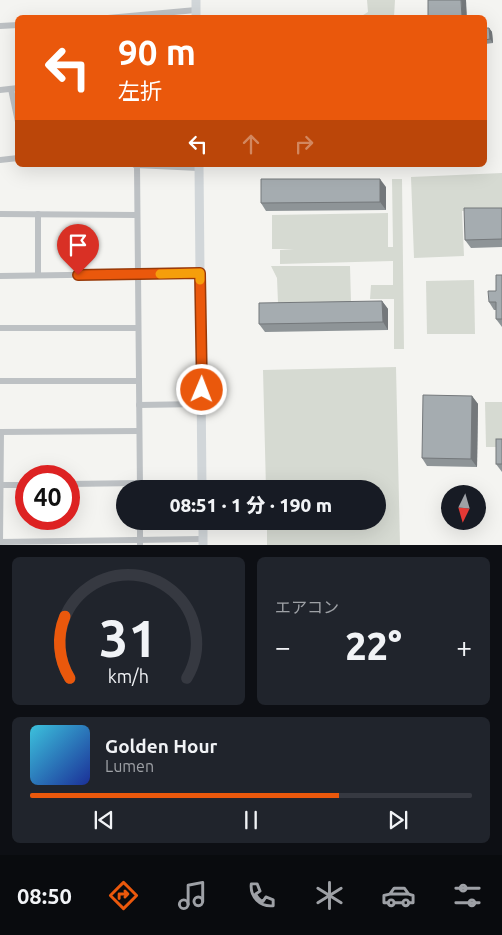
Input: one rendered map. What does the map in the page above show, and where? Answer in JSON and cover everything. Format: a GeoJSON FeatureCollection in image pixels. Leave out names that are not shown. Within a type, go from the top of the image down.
{"type":"FeatureCollection","features":[{"type":"Feature","properties":{"kind":"street"},"geometry":{"type":"LineString","coordinates":[[174,15],[196,14],[196,0]]}},
{"type":"Feature","properties":{"kind":"street"},"geometry":{"type":"LineString","coordinates":[[0,26],[15,25]]}},
{"type":"Feature","properties":{"kind":"street"},"geometry":{"type":"LineString","coordinates":[[0,90],[14,89]]}},
{"type":"Feature","properties":{"kind":"street"},"geometry":{"type":"LineString","coordinates":[[0,160],[15,158]]}},
{"type":"Feature","properties":{"kind":"street"},"geometry":{"type":"LineString","coordinates":[[136,167],[140,480]]}},
{"type":"Feature","properties":{"kind":"street"},"geometry":{"type":"LineString","coordinates":[[199,167],[202,480]]}},
{"type":"Feature","properties":{"kind":"street"},"geometry":{"type":"LineString","coordinates":[[0,214],[137,215]]}},
{"type":"Feature","properties":{"kind":"street"},"geometry":{"type":"LineString","coordinates":[[38,214],[38,275]]}},
{"type":"Feature","properties":{"kind":"street"},"geometry":{"type":"LineString","coordinates":[[0,276],[200,273]]}},
{"type":"Feature","properties":{"kind":"street"},"geometry":{"type":"LineString","coordinates":[[0,328],[138,328]]}},
{"type":"Feature","properties":{"kind":"street"},"geometry":{"type":"LineString","coordinates":[[0,381],[138,381]]}},
{"type":"Feature","properties":{"kind":"street"},"geometry":{"type":"LineString","coordinates":[[139,405],[201,404]]}},
{"type":"Feature","properties":{"kind":"street"},"geometry":{"type":"LineString","coordinates":[[139,431],[0,432],[0,542],[203,542]]}},
{"type":"Feature","properties":{"kind":"street"},"geometry":{"type":"LineString","coordinates":[[1,485],[15,484]]}},
{"type":"Feature","properties":{"kind":"street"},"geometry":{"type":"LineString","coordinates":[[80,484],[116,485]]}},
{"type":"Feature","properties":{"kind":"street"},"geometry":{"type":"LineString","coordinates":[[140,530],[140,543]]}},
{"type":"Feature","properties":{"kind":"shaded area"},"geometry":{"type":"Polygon","coordinates":[[[367,0],[395,0],[394,15],[363,15],[368,12],[367,0]]]}},
{"type":"Feature","properties":{"kind":"shaded area"},"geometry":{"type":"Polygon","coordinates":[[[502,173],[502,209],[462,211],[464,256],[414,258],[411,177],[502,173]]]}},
{"type":"Feature","properties":{"kind":"shaded area"},"geometry":{"type":"Polygon","coordinates":[[[392,179],[402,179],[404,349],[394,349],[394,299],[370,299],[371,285],[393,285],[393,261],[280,264],[280,250],[294,249],[272,249],[272,215],[388,213],[388,247],[393,247],[392,179]]]}},
{"type":"Feature","properties":{"kind":"shaded area"},"geometry":{"type":"Polygon","coordinates":[[[271,266],[350,266],[351,302],[278,303],[277,278],[271,266]]]}},
{"type":"Feature","properties":{"kind":"shaded area"},"geometry":{"type":"Polygon","coordinates":[[[474,280],[475,334],[427,334],[426,281],[474,280]]]}},
{"type":"Feature","properties":{"kind":"shaded area"},"geometry":{"type":"Polygon","coordinates":[[[396,367],[400,545],[267,545],[267,530],[386,530],[386,480],[266,480],[263,370],[396,367]]]}},
{"type":"Feature","properties":{"kind":"shaded area"},"geometry":{"type":"Polygon","coordinates":[[[485,402],[502,402],[502,447],[486,447],[485,402]]]}},
{"type":"Feature","properties":{"kind":"building"},"geometry":{"type":"Polygon","coordinates":[[[428,0],[461,0],[462,15],[428,15],[428,0]]]}},
{"type":"Feature","properties":{"kind":"building"},"geometry":{"type":"Polygon","coordinates":[[[487,28],[489,28],[490,39],[487,40],[487,28]]]}},
{"type":"Feature","properties":{"kind":"building"},"geometry":{"type":"Polygon","coordinates":[[[261,179],[380,179],[380,202],[261,203],[261,179]]]}},
{"type":"Feature","properties":{"kind":"building"},"geometry":{"type":"Polygon","coordinates":[[[464,208],[502,208],[502,239],[465,240],[464,208]]]}},
{"type":"Feature","properties":{"kind":"building"},"geometry":{"type":"Polygon","coordinates":[[[496,275],[502,275],[502,319],[496,319],[496,302],[489,302],[488,291],[496,291],[496,275]]]}},
{"type":"Feature","properties":{"kind":"building"},"geometry":{"type":"Polygon","coordinates":[[[382,301],[383,322],[259,324],[259,303],[382,301]]]}},
{"type":"Feature","properties":{"kind":"building"},"geometry":{"type":"Polygon","coordinates":[[[423,395],[472,396],[471,459],[422,458],[423,395]]]}},
{"type":"Feature","properties":{"kind":"building"},"geometry":{"type":"Polygon","coordinates":[[[496,439],[502,439],[502,464],[496,464],[496,439]]]}},
{"type":"Feature","properties":{"kind":"slow traffic"},"geometry":{"type":"LineString","coordinates":[[160,274],[200,273],[200,280]]}},
{"type":"Feature","properties":{"kind":"route"},"geometry":{"type":"LineString","coordinates":[[78,275],[200,273],[202,390]]}}]}
